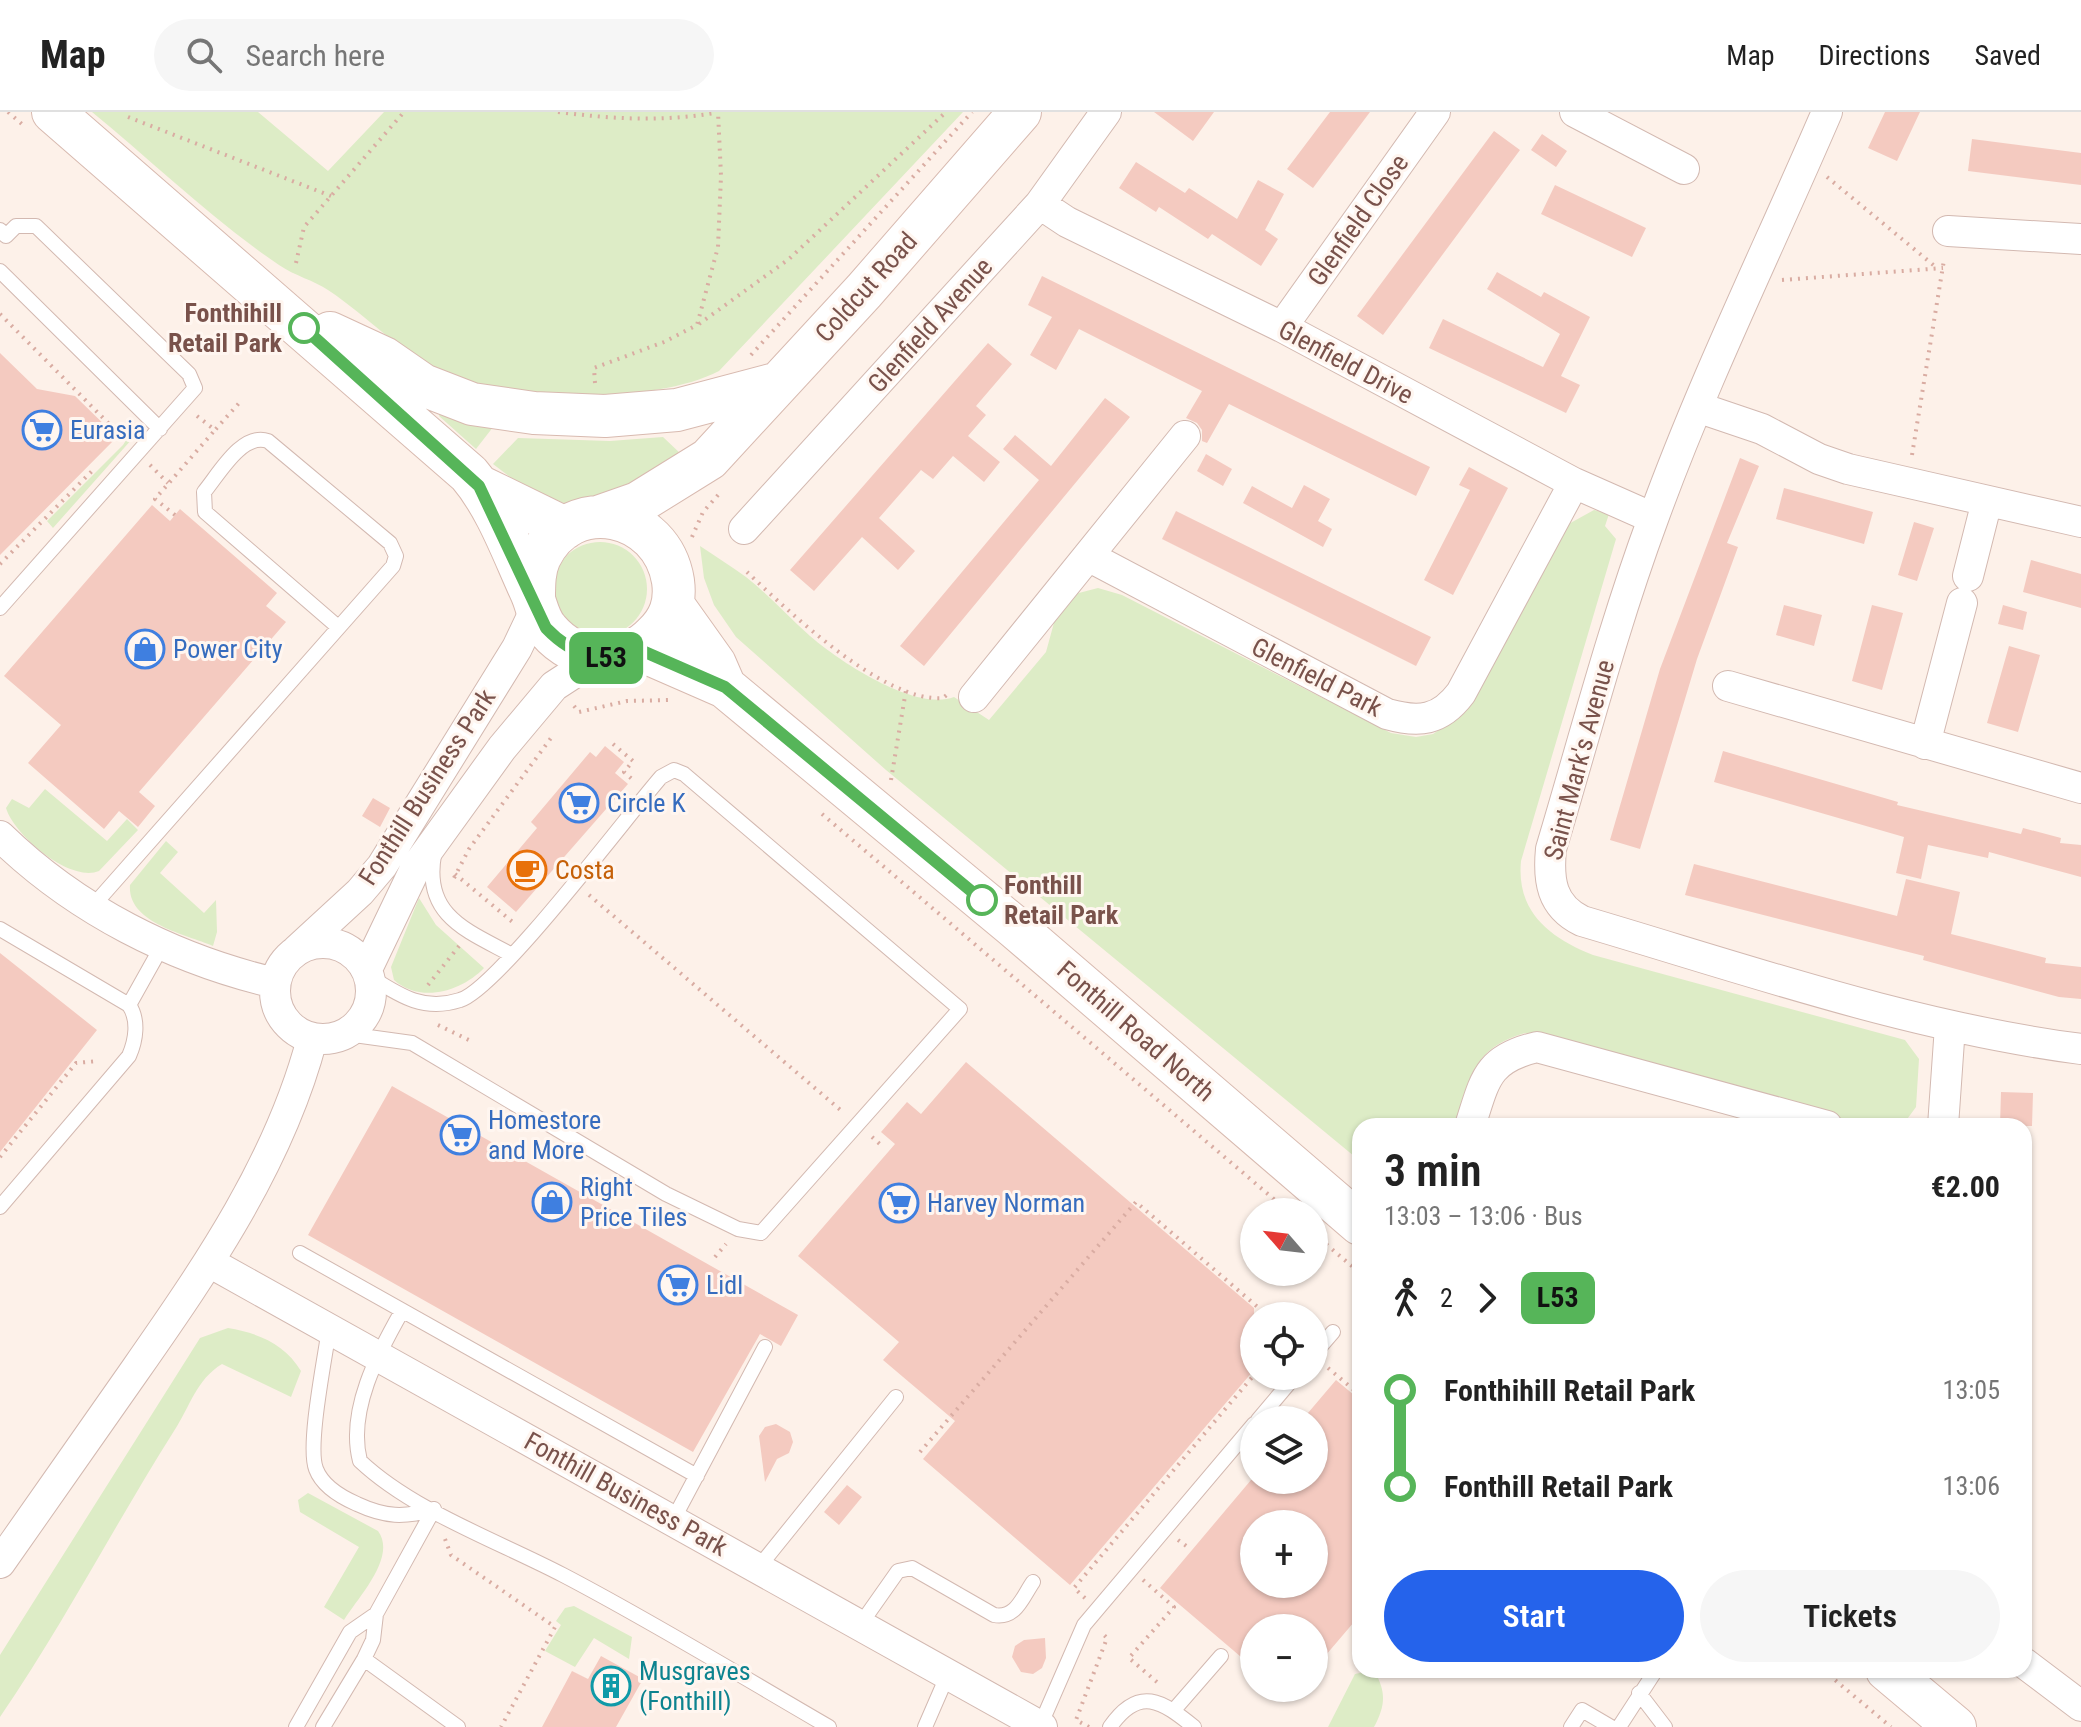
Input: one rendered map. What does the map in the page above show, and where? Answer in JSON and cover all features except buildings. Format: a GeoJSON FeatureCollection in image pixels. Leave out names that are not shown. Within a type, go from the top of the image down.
{"type":"FeatureCollection","features":[{"type":"Feature","properties":{"kind":"main road","name":"Fonthill Road North"},"geometry":{"type":"LineString","coordinates":[[53,112],[479,486],[581,523],[624,520],[644,530],[678,568],[725,687]]}},
{"type":"Feature","properties":{"kind":"main road","name":"Coldcut Road"},"geometry":{"type":"LineString","coordinates":[[715,474],[764,370],[1020,112]]}},
{"type":"Feature","properties":{"kind":"main road"},"geometry":{"type":"LineString","coordinates":[[282,310],[384,358],[423,385],[472,404],[519,411],[605,416],[677,410],[764,370]]}},
{"type":"Feature","properties":{"kind":"main road"},"geometry":{"type":"LineString","coordinates":[[535,603],[535,572],[541,556],[581,523],[715,474]]}},
{"type":"Feature","properties":{"kind":"main road"},"geometry":{"type":"LineString","coordinates":[[597,658],[623,655],[638,649],[668,620],[678,568],[674,528],[715,474]]}},
{"type":"Feature","properties":{"kind":"main road","name":"Fonthill Road North"},"geometry":{"type":"LineString","coordinates":[[479,486],[546,628],[562,644],[597,658]]}},
{"type":"Feature","properties":{"kind":"main road","name":"Fonthill Road North"},"geometry":{"type":"LineString","coordinates":[[638,649],[725,687],[1001,915],[1352,1217]]}},
{"type":"Feature","properties":{"kind":"main road"},"geometry":{"type":"LineString","coordinates":[[1897,1678],[1955,1727]]}},
{"type":"Feature","properties":{"kind":"street","name":"Glenfield Avenue"},"geometry":{"type":"LineString","coordinates":[[744,529],[1040,204],[1106,112]]}},
{"type":"Feature","properties":{"kind":"street","name":"Glenfield Close"},"geometry":{"type":"LineString","coordinates":[[1282,327],[1435,112]]}},
{"type":"Feature","properties":{"kind":"street"},"geometry":{"type":"LineString","coordinates":[[1575,112],[1684,169]]}},
{"type":"Feature","properties":{"kind":"street","name":"Saint Mark's Avenue"},"geometry":{"type":"LineString","coordinates":[[1827,112],[1697,407],[1653,518],[1619,617],[1551,849],[1548,876],[1554,895],[1563,909],[1582,921],[1950,1026],[2081,1049]]}},
{"type":"Feature","properties":{"kind":"street","name":"Glenfield Drive"},"geometry":{"type":"LineString","coordinates":[[1040,204],[1067,222],[1282,327],[1574,483],[1653,518]]}},
{"type":"Feature","properties":{"kind":"street"},"geometry":{"type":"LineString","coordinates":[[1946,245],[2081,239]]}},
{"type":"Feature","properties":{"kind":"street"},"geometry":{"type":"LineString","coordinates":[[1697,407],[1762,429],[1833,465],[2081,522]]}},
{"type":"Feature","properties":{"kind":"street"},"geometry":{"type":"LineString","coordinates":[[962,695],[1088,556],[1185,436]]}},
{"type":"Feature","properties":{"kind":"street","name":"Glenfield Park"},"geometry":{"type":"LineString","coordinates":[[1088,556],[1387,714],[1428,720],[1442,713],[1461,693],[1574,483]]}},
{"type":"Feature","properties":{"kind":"street"},"geometry":{"type":"LineString","coordinates":[[1925,744],[1987,501]]}},
{"type":"Feature","properties":{"kind":"street","name":"Fonthill Business Park"},"geometry":{"type":"LineString","coordinates":[[275,983],[279,970],[297,950],[360,892],[382,866],[517,648],[535,603]]}},
{"type":"Feature","properties":{"kind":"street","name":"Fonthill Business Park"},"geometry":{"type":"LineString","coordinates":[[347,1034],[369,1009],[368,972],[416,867],[437,843],[524,719],[554,686],[597,658]]}},
{"type":"Feature","properties":{"kind":"street"},"geometry":{"type":"LineString","coordinates":[[1728,686],[2081,788]]}},
{"type":"Feature","properties":{"kind":"street"},"geometry":{"type":"LineString","coordinates":[[0,836],[48,877],[92,907],[162,946],[210,965],[275,983],[275,998],[287,1024],[312,1039],[324,1040],[347,1034]]}},
{"type":"Feature","properties":{"kind":"street"},"geometry":{"type":"LineString","coordinates":[[297,950],[311,944],[336,945],[357,956],[368,972]]}},
{"type":"Feature","properties":{"kind":"street"},"geometry":{"type":"LineString","coordinates":[[1944,1118],[1950,1026]]}},
{"type":"Feature","properties":{"kind":"street"},"geometry":{"type":"LineString","coordinates":[[0,1563],[209,1262],[269,1154],[290,1108],[312,1039]]}},
{"type":"Feature","properties":{"kind":"street"},"geometry":{"type":"LineString","coordinates":[[1473,1118],[1488,1072],[1512,1053],[1537,1047],[1798,1118]]}},
{"type":"Feature","properties":{"kind":"street","name":"Fonthill Business Park"},"geometry":{"type":"LineString","coordinates":[[209,1262],[1041,1726]]}},
{"type":"Feature","properties":{"kind":"street"},"geometry":{"type":"LineString","coordinates":[[2032,1669],[2081,1706]]}},
{"type":"Feature","properties":{"kind":"lane"},"geometry":{"type":"LineString","coordinates":[[0,608],[195,388],[189,374],[36,226],[16,226],[2,236]]}},
{"type":"Feature","properties":{"kind":"lane"},"geometry":{"type":"LineString","coordinates":[[0,271],[160,429]]}},
{"type":"Feature","properties":{"kind":"lane"},"geometry":{"type":"LineString","coordinates":[[92,907],[393,566],[394,550],[268,441],[260,438],[248,441],[204,492],[205,512],[338,627]]}},
{"type":"Feature","properties":{"kind":"lane"},"geometry":{"type":"LineString","coordinates":[[347,1034],[412,1043],[653,1186],[745,1232],[761,1233],[960,1009],[684,774],[674,770],[661,777],[512,955],[472,996],[444,1003],[417,1004],[368,972]]}},
{"type":"Feature","properties":{"kind":"lane"},"geometry":{"type":"LineString","coordinates":[[437,843],[433,883],[446,911],[467,934],[512,955]]}},
{"type":"Feature","properties":{"kind":"lane"},"geometry":{"type":"LineString","coordinates":[[0,929],[129,1005],[134,1013],[135,1032],[129,1056],[0,1207]]}},
{"type":"Feature","properties":{"kind":"lane"},"geometry":{"type":"LineString","coordinates":[[129,1005],[162,946]]}},
{"type":"Feature","properties":{"kind":"lane"},"geometry":{"type":"LineString","coordinates":[[300,1253],[697,1476]]}},
{"type":"Feature","properties":{"kind":"lane"},"geometry":{"type":"LineString","coordinates":[[402,1311],[376,1356],[358,1435],[360,1461],[382,1480],[567,1577],[829,1727]]}},
{"type":"Feature","properties":{"kind":"lane"},"geometry":{"type":"LineString","coordinates":[[329,1329],[313,1455],[321,1479],[354,1503],[376,1512],[409,1517],[434,1509]]}},
{"type":"Feature","properties":{"kind":"lane"},"geometry":{"type":"LineString","coordinates":[[1328,1338],[1333,1332]]}},
{"type":"Feature","properties":{"kind":"lane"},"geometry":{"type":"LineString","coordinates":[[673,1520],[765,1347]]}},
{"type":"Feature","properties":{"kind":"lane"},"geometry":{"type":"LineString","coordinates":[[1270,1406],[1283,1390]]}},
{"type":"Feature","properties":{"kind":"lane"},"geometry":{"type":"LineString","coordinates":[[758,1568],[896,1397]]}},
{"type":"Feature","properties":{"kind":"lane"},"geometry":{"type":"LineString","coordinates":[[1041,1726],[1090,1617],[1240,1441]]}},
{"type":"Feature","properties":{"kind":"lane"},"geometry":{"type":"LineString","coordinates":[[323,1727],[364,1659],[373,1640],[376,1614],[434,1509]]}},
{"type":"Feature","properties":{"kind":"lane"},"geometry":{"type":"LineString","coordinates":[[860,1625],[898,1571],[912,1568],[994,1615],[1004,1617],[1013,1613],[1033,1582]]}},
{"type":"Feature","properties":{"kind":"lane"},"geometry":{"type":"LineString","coordinates":[[296,1727],[350,1632],[376,1614]]}},
{"type":"Feature","properties":{"kind":"lane"},"geometry":{"type":"LineString","coordinates":[[1177,1706],[1221,1656]]}},
{"type":"Feature","properties":{"kind":"lane"},"geometry":{"type":"LineString","coordinates":[[364,1659],[458,1727]]}},
{"type":"Feature","properties":{"kind":"lane"},"geometry":{"type":"LineString","coordinates":[[925,1727],[948,1674]]}},
{"type":"Feature","properties":{"kind":"lane"},"geometry":{"type":"LineString","coordinates":[[1619,1727],[1646,1678]]}},
{"type":"Feature","properties":{"kind":"lane"},"geometry":{"type":"LineString","coordinates":[[1639,1693],[1665,1727]]}},
{"type":"Feature","properties":{"kind":"lane"},"geometry":{"type":"LineString","coordinates":[[1110,1727],[1129,1707],[1150,1699],[1177,1706],[1194,1727]]}},
{"type":"Feature","properties":{"kind":"lane"},"geometry":{"type":"LineString","coordinates":[[1571,1727],[1582,1710],[1611,1727]]}},
{"type":"Feature","properties":{"kind":"path"},"geometry":{"type":"LineString","coordinates":[[296,263],[304,227],[404,112]]}},
{"type":"Feature","properties":{"kind":"path"},"geometry":{"type":"LineString","coordinates":[[558,112],[623,120],[676,120],[716,112],[721,176],[718,247],[697,325]]}},
{"type":"Feature","properties":{"kind":"path"},"geometry":{"type":"LineString","coordinates":[[594,368],[664,342],[726,307],[789,259],[946,112]]}},
{"type":"Feature","properties":{"kind":"path"},"geometry":{"type":"LineString","coordinates":[[764,370],[972,112]]}},
{"type":"Feature","properties":{"kind":"path"},"geometry":{"type":"LineString","coordinates":[[128,117],[331,196]]}},
{"type":"Feature","properties":{"kind":"path"},"geometry":{"type":"LineString","coordinates":[[1823,174],[1941,269]]}},
{"type":"Feature","properties":{"kind":"path"},"geometry":{"type":"LineString","coordinates":[[1911,462],[1946,245]]}},
{"type":"Feature","properties":{"kind":"path"},"geometry":{"type":"LineString","coordinates":[[1776,280],[1941,269]]}},
{"type":"Feature","properties":{"kind":"path"},"geometry":{"type":"LineString","coordinates":[[0,314],[168,483]]}},
{"type":"Feature","properties":{"kind":"path"},"geometry":{"type":"LineString","coordinates":[[175,515],[155,499],[240,402]]}},
{"type":"Feature","properties":{"kind":"path"},"geometry":{"type":"LineString","coordinates":[[184,403],[215,430]]}},
{"type":"Feature","properties":{"kind":"path"},"geometry":{"type":"LineString","coordinates":[[0,564],[99,465]]}},
{"type":"Feature","properties":{"kind":"path"},"geometry":{"type":"LineString","coordinates":[[678,568],[703,512],[715,474]]}},
{"type":"Feature","properties":{"kind":"path"},"geometry":{"type":"LineString","coordinates":[[747,572],[813,634],[906,690],[933,699],[962,695]]}},
{"type":"Feature","properties":{"kind":"path"},"geometry":{"type":"LineString","coordinates":[[890,787],[906,690]]}},
{"type":"Feature","properties":{"kind":"path"},"geometry":{"type":"LineString","coordinates":[[579,712],[627,701],[681,702]]}},
{"type":"Feature","properties":{"kind":"path"},"geometry":{"type":"LineString","coordinates":[[450,889],[469,849],[551,738]]}},
{"type":"Feature","properties":{"kind":"path"},"geometry":{"type":"LineString","coordinates":[[811,804],[1273,1198]]}},
{"type":"Feature","properties":{"kind":"path"},"geometry":{"type":"LineString","coordinates":[[455,874],[516,924],[509,931]]}},
{"type":"Feature","properties":{"kind":"path"},"geometry":{"type":"LineString","coordinates":[[573,881],[882,1146]]}},
{"type":"Feature","properties":{"kind":"path"},"geometry":{"type":"LineString","coordinates":[[422,992],[459,946]]}},
{"type":"Feature","properties":{"kind":"path"},"geometry":{"type":"LineString","coordinates":[[424,1025],[441,1025],[471,1041]]}},
{"type":"Feature","properties":{"kind":"path"},"geometry":{"type":"LineString","coordinates":[[0,1157],[76,1063],[101,1061]]}},
{"type":"Feature","properties":{"kind":"path"},"geometry":{"type":"LineString","coordinates":[[920,1452],[1136,1202],[1252,1302]]}},
{"type":"Feature","properties":{"kind":"path"},"geometry":{"type":"LineString","coordinates":[[1328,1246],[1352,1266]]}},
{"type":"Feature","properties":{"kind":"path"},"geometry":{"type":"LineString","coordinates":[[1328,1367],[1352,1388]]}},
{"type":"Feature","properties":{"kind":"path"},"geometry":{"type":"LineString","coordinates":[[434,1509],[451,1555],[555,1627],[501,1727]]}},
{"type":"Feature","properties":{"kind":"path"},"geometry":{"type":"LineString","coordinates":[[1167,1548],[1176,1538],[1189,1548]]}},
{"type":"Feature","properties":{"kind":"path"},"geometry":{"type":"LineString","coordinates":[[1133,1589],[1150,1568]]}},
{"type":"Feature","properties":{"kind":"path"},"geometry":{"type":"LineString","coordinates":[[1141,1579],[1174,1607],[1129,1658],[1177,1706]]}},
{"type":"Feature","properties":{"kind":"path"},"geometry":{"type":"LineString","coordinates":[[1089,1727],[1076,1720],[1107,1638],[1098,1629]]}},
{"type":"Feature","properties":{"kind":"path"},"geometry":{"type":"LineString","coordinates":[[1833,1678],[1891,1727]]}},
{"type":"Feature","properties":{"kind":"green space"},"geometry":{"type":"Polygon","coordinates":[[[92,112],[258,112],[328,171],[384,112],[963,112],[719,371],[693,382],[661,389],[587,396],[549,395],[479,385],[435,368],[403,348],[328,290],[285,269],[255,248],[92,112]]]}},
{"type":"Feature","properties":{"kind":"green space"},"geometry":{"type":"Polygon","coordinates":[[[440,413],[497,422],[476,449],[439,416],[440,413]]]}},
{"type":"Feature","properties":{"kind":"green space"},"geometry":{"type":"Polygon","coordinates":[[[135,426],[140,430],[53,528],[47,521],[123,445],[135,426]]]}},
{"type":"Feature","properties":{"kind":"green space"},"geometry":{"type":"Polygon","coordinates":[[[663,437],[682,455],[665,470],[580,506],[559,502],[518,483],[493,464],[518,438],[610,441],[663,437]]]}},
{"type":"Feature","properties":{"kind":"green space"},"geometry":{"type":"Polygon","coordinates":[[[1594,510],[1609,514],[1605,526],[1616,539],[1521,861],[1524,895],[1530,909],[1550,931],[1593,955],[1905,1040],[1919,1059],[1916,1107],[1908,1118],[1825,1118],[1525,1033],[1507,1039],[1483,1057],[1470,1080],[1457,1118],[1352,1118],[1352,1154],[886,770],[736,637],[714,605],[704,578],[700,546],[746,577],[810,636],[858,670],[878,682],[919,697],[938,700],[954,697],[989,720],[1046,652],[1055,619],[1075,594],[1098,588],[1122,595],[1391,733],[1416,737],[1433,734],[1464,713],[1565,526],[1594,510]]]}},
{"type":"Feature","properties":{"kind":"green space"},"geometry":{"type":"Polygon","coordinates":[[[591,542],[609,542],[634,555],[644,571],[647,589],[644,607],[634,623],[609,636],[591,636],[566,623],[553,598],[553,580],[566,555],[591,542]]]}},
{"type":"Feature","properties":{"kind":"green space"},"geometry":{"type":"Polygon","coordinates":[[[45,789],[107,841],[127,819],[138,830],[99,871],[87,873],[73,870],[31,843],[6,808],[12,799],[29,808],[45,789]]]}},
{"type":"Feature","properties":{"kind":"green space"},"geometry":{"type":"Polygon","coordinates":[[[166,841],[178,852],[160,873],[204,913],[216,900],[217,932],[213,946],[148,918],[132,898],[130,885],[166,841]]]}},
{"type":"Feature","properties":{"kind":"green space"},"geometry":{"type":"Polygon","coordinates":[[[419,898],[436,925],[484,968],[464,983],[441,992],[416,991],[394,980],[391,967],[419,898]]]}},
{"type":"Feature","properties":{"kind":"green space"},"geometry":{"type":"Polygon","coordinates":[[[228,1328],[270,1341],[287,1354],[301,1371],[291,1397],[222,1364],[213,1370],[195,1394],[0,1717],[0,1655],[200,1338],[228,1328]]]}},
{"type":"Feature","properties":{"kind":"green space"},"geometry":{"type":"Polygon","coordinates":[[[308,1493],[378,1531],[383,1541],[380,1564],[344,1620],[324,1607],[359,1547],[300,1512],[298,1500],[308,1493]]]}},
{"type":"Feature","properties":{"kind":"green space"},"geometry":{"type":"Polygon","coordinates":[[[574,1606],[632,1637],[629,1659],[594,1638],[575,1667],[545,1651],[561,1625],[556,1621],[565,1608],[574,1606]]]}},
{"type":"Feature","properties":{"kind":"green space"},"geometry":{"type":"Polygon","coordinates":[[[1353,1678],[1378,1678],[1383,1698],[1374,1727],[1328,1727],[1353,1678]]]}},
{"type":"Feature","properties":{"kind":"bus line","name":"L53"},"geometry":{"type":"LineString","coordinates":[[304,328],[453,459],[479,486],[546,628],[562,644],[575,652],[597,658],[623,655],[638,649],[725,687],[982,900]]}},
{"type":"Feature","properties":{"kind":"place","name":"Fonthihill Retail Park"},"geometry":{"type":"Point","coordinates":[304,328]}},
{"type":"Feature","properties":{"kind":"place","name":"Eurasia"},"geometry":{"type":"Point","coordinates":[42,430]}},
{"type":"Feature","properties":{"kind":"place","name":"Power City"},"geometry":{"type":"Point","coordinates":[145,649]}},
{"type":"Feature","properties":{"kind":"place","name":"Circle K"},"geometry":{"type":"Point","coordinates":[579,803]}},
{"type":"Feature","properties":{"kind":"place","name":"Costa"},"geometry":{"type":"Point","coordinates":[527,870]}},
{"type":"Feature","properties":{"kind":"place","name":"Fonthill Retail Park"},"geometry":{"type":"Point","coordinates":[982,900]}},
{"type":"Feature","properties":{"kind":"place","name":"Homestore and More"},"geometry":{"type":"Point","coordinates":[460,1135]}},
{"type":"Feature","properties":{"kind":"place","name":"Right Price Tiles"},"geometry":{"type":"Point","coordinates":[552,1202]}},
{"type":"Feature","properties":{"kind":"place","name":"Harvey Norman"},"geometry":{"type":"Point","coordinates":[899,1203]}},
{"type":"Feature","properties":{"kind":"place","name":"Lidl"},"geometry":{"type":"Point","coordinates":[678,1285]}},
{"type":"Feature","properties":{"kind":"place","name":"Musgraves (Fonthill)"},"geometry":{"type":"Point","coordinates":[611,1686]}}]}
